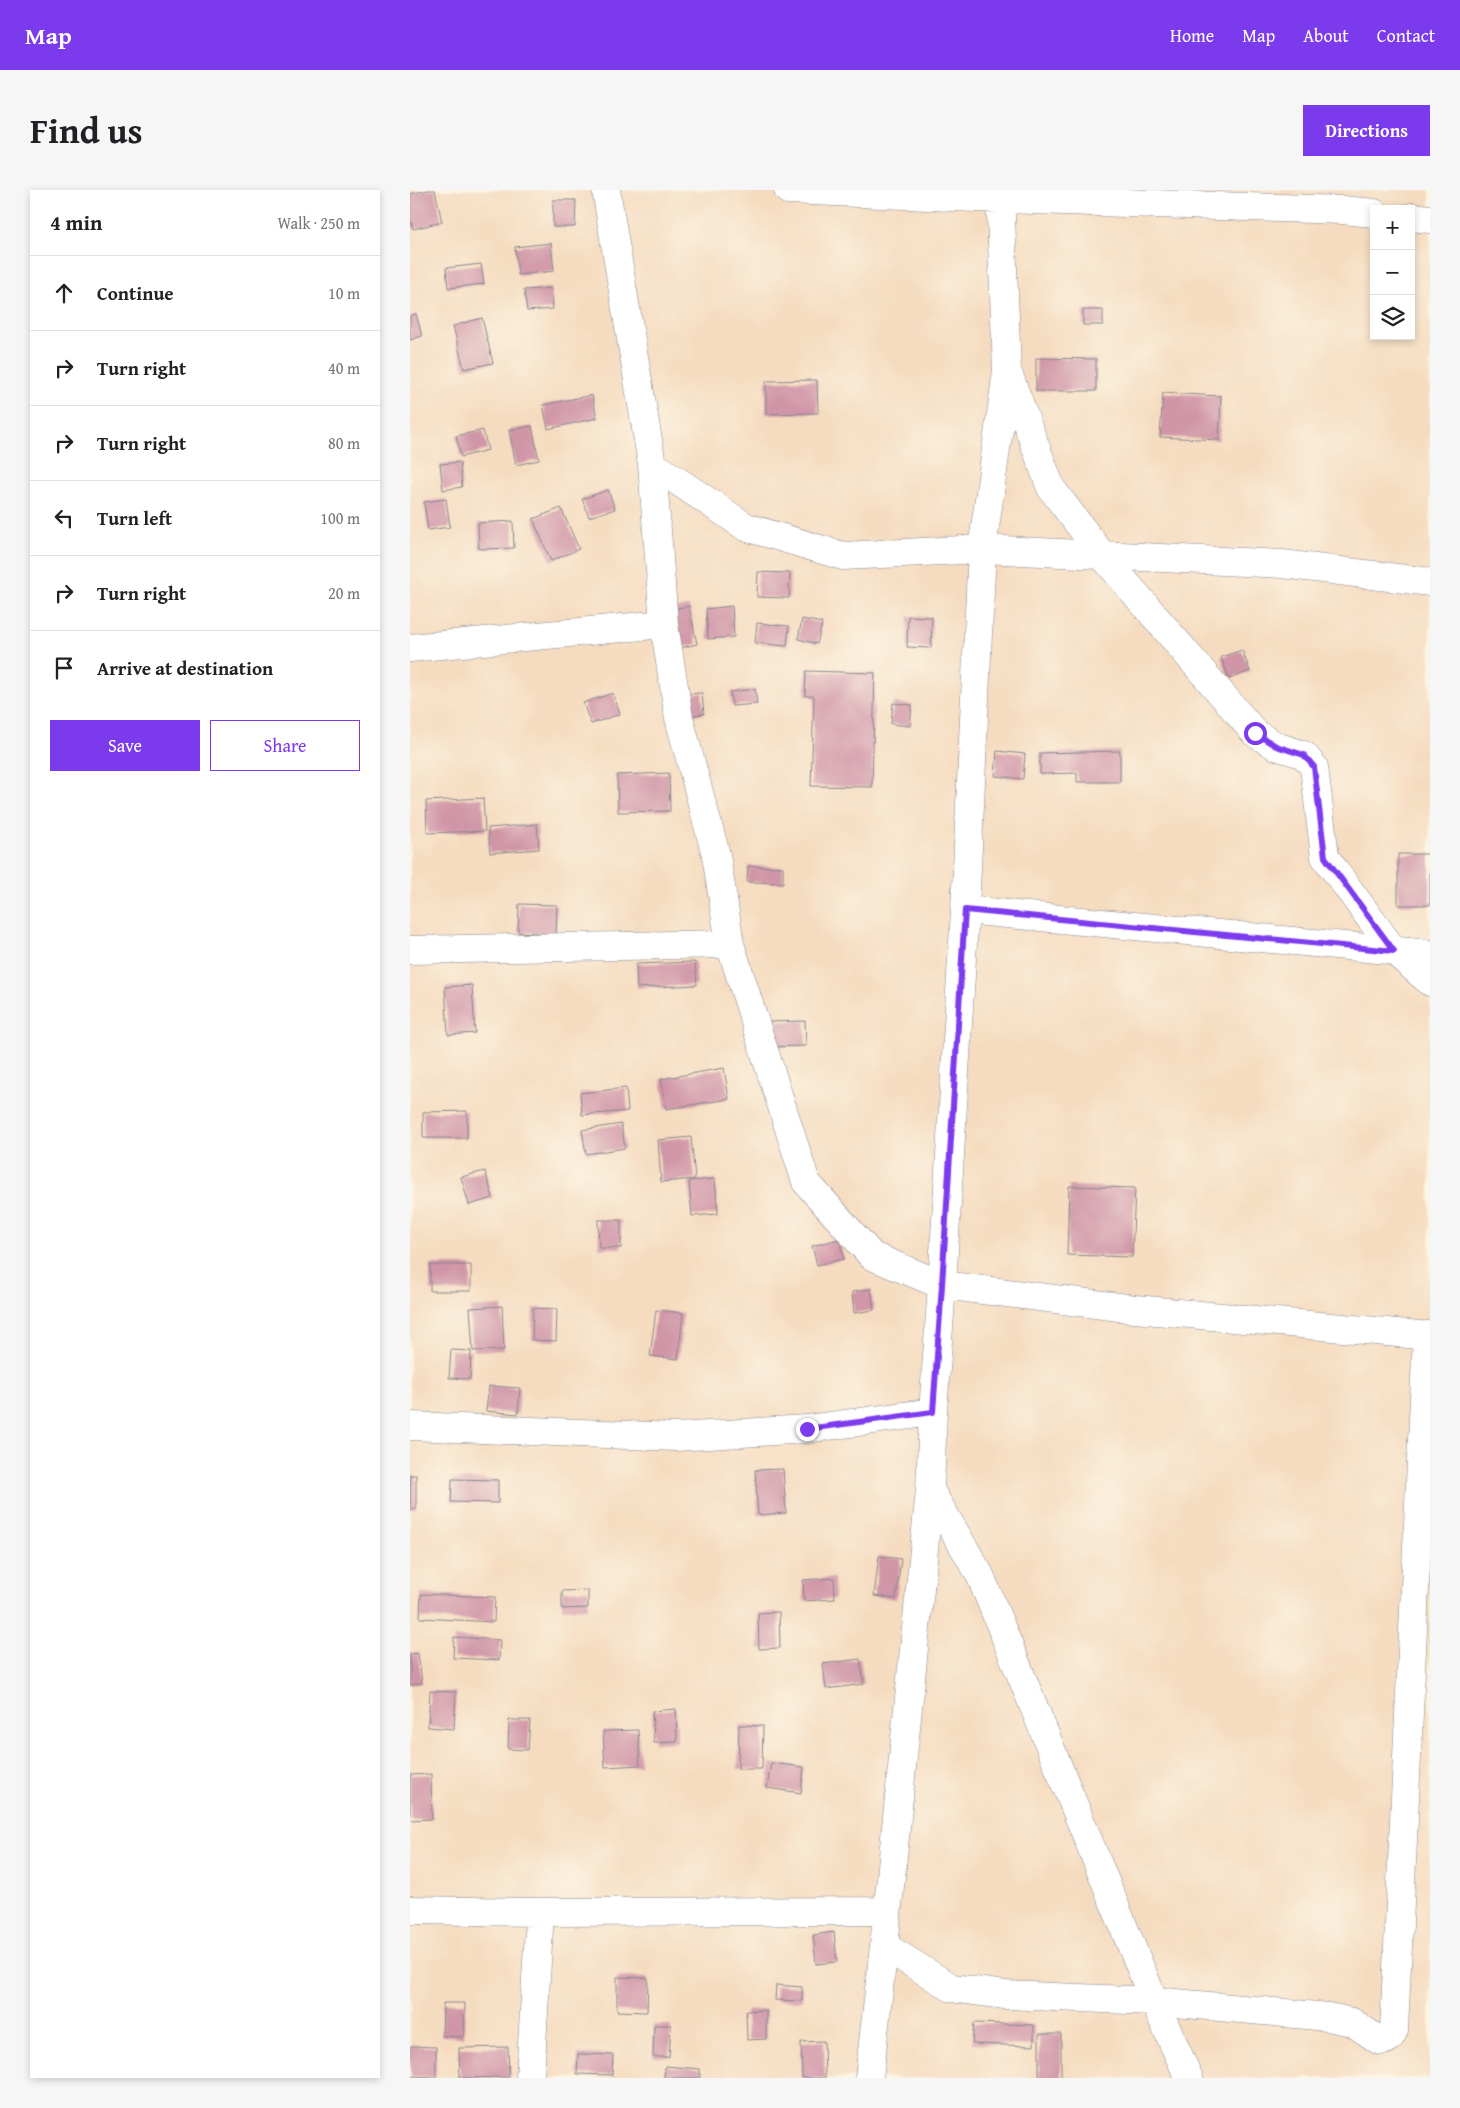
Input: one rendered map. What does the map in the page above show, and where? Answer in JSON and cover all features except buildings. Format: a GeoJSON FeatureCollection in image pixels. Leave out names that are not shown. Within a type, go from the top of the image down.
{"type":"FeatureCollection","features":[{"type":"Feature","properties":{"kind":"street"},"geometry":{"type":"LineString","coordinates":[[606,190],[652,464],[664,624],[679,718],[716,855],[730,944],[806,1182],[872,1256],[942,1285],[1135,1309],[1429,1336],[1394,2030],[1390,2038],[1386,2041],[1380,2041],[1352,2022],[1328,2017],[1154,2001],[1005,1995],[952,1988],[884,1946]]}},
{"type":"Feature","properties":{"kind":"street"},"geometry":{"type":"LineString","coordinates":[[788,190],[1000,195],[1370,213]]}},
{"type":"Feature","properties":{"kind":"street"},"geometry":{"type":"LineString","coordinates":[[869,2078],[930,1490],[933,1412],[965,910],[982,549],[1007,371],[1000,195]]}},
{"type":"Feature","properties":{"kind":"street"},"geometry":{"type":"LineString","coordinates":[[1415,217],[1430,219]]}},
{"type":"Feature","properties":{"kind":"street"},"geometry":{"type":"LineString","coordinates":[[1007,371],[1051,488],[1102,555],[1255,733],[1276,746],[1304,755],[1314,767],[1325,857],[1394,951],[1430,982]]}},
{"type":"Feature","properties":{"kind":"street"},"geometry":{"type":"LineString","coordinates":[[652,464],[746,527],[843,556],[982,549],[1282,564],[1430,582]]}},
{"type":"Feature","properties":{"kind":"street"},"geometry":{"type":"LineString","coordinates":[[410,648],[664,624]]}},
{"type":"Feature","properties":{"kind":"street"},"geometry":{"type":"LineString","coordinates":[[965,910],[1430,954]]}},
{"type":"Feature","properties":{"kind":"street"},"geometry":{"type":"LineString","coordinates":[[410,950],[730,944]]}},
{"type":"Feature","properties":{"kind":"street"},"geometry":{"type":"LineString","coordinates":[[410,1426],[676,1437],[807,1429],[933,1412]]}},
{"type":"Feature","properties":{"kind":"street"},"geometry":{"type":"LineString","coordinates":[[930,1490],[980,1575],[1154,2001],[1189,2078]]}},
{"type":"Feature","properties":{"kind":"street"},"geometry":{"type":"LineString","coordinates":[[410,1910],[887,1912]]}},
{"type":"Feature","properties":{"kind":"street"},"geometry":{"type":"LineString","coordinates":[[530,2078],[540,1912]]}},
{"type":"Feature","properties":{"kind":"route"},"geometry":{"type":"LineString","coordinates":[[807,1429],[933,1412],[965,910],[1394,951],[1325,857],[1314,767],[1304,755],[1276,746],[1255,733]]}}]}
